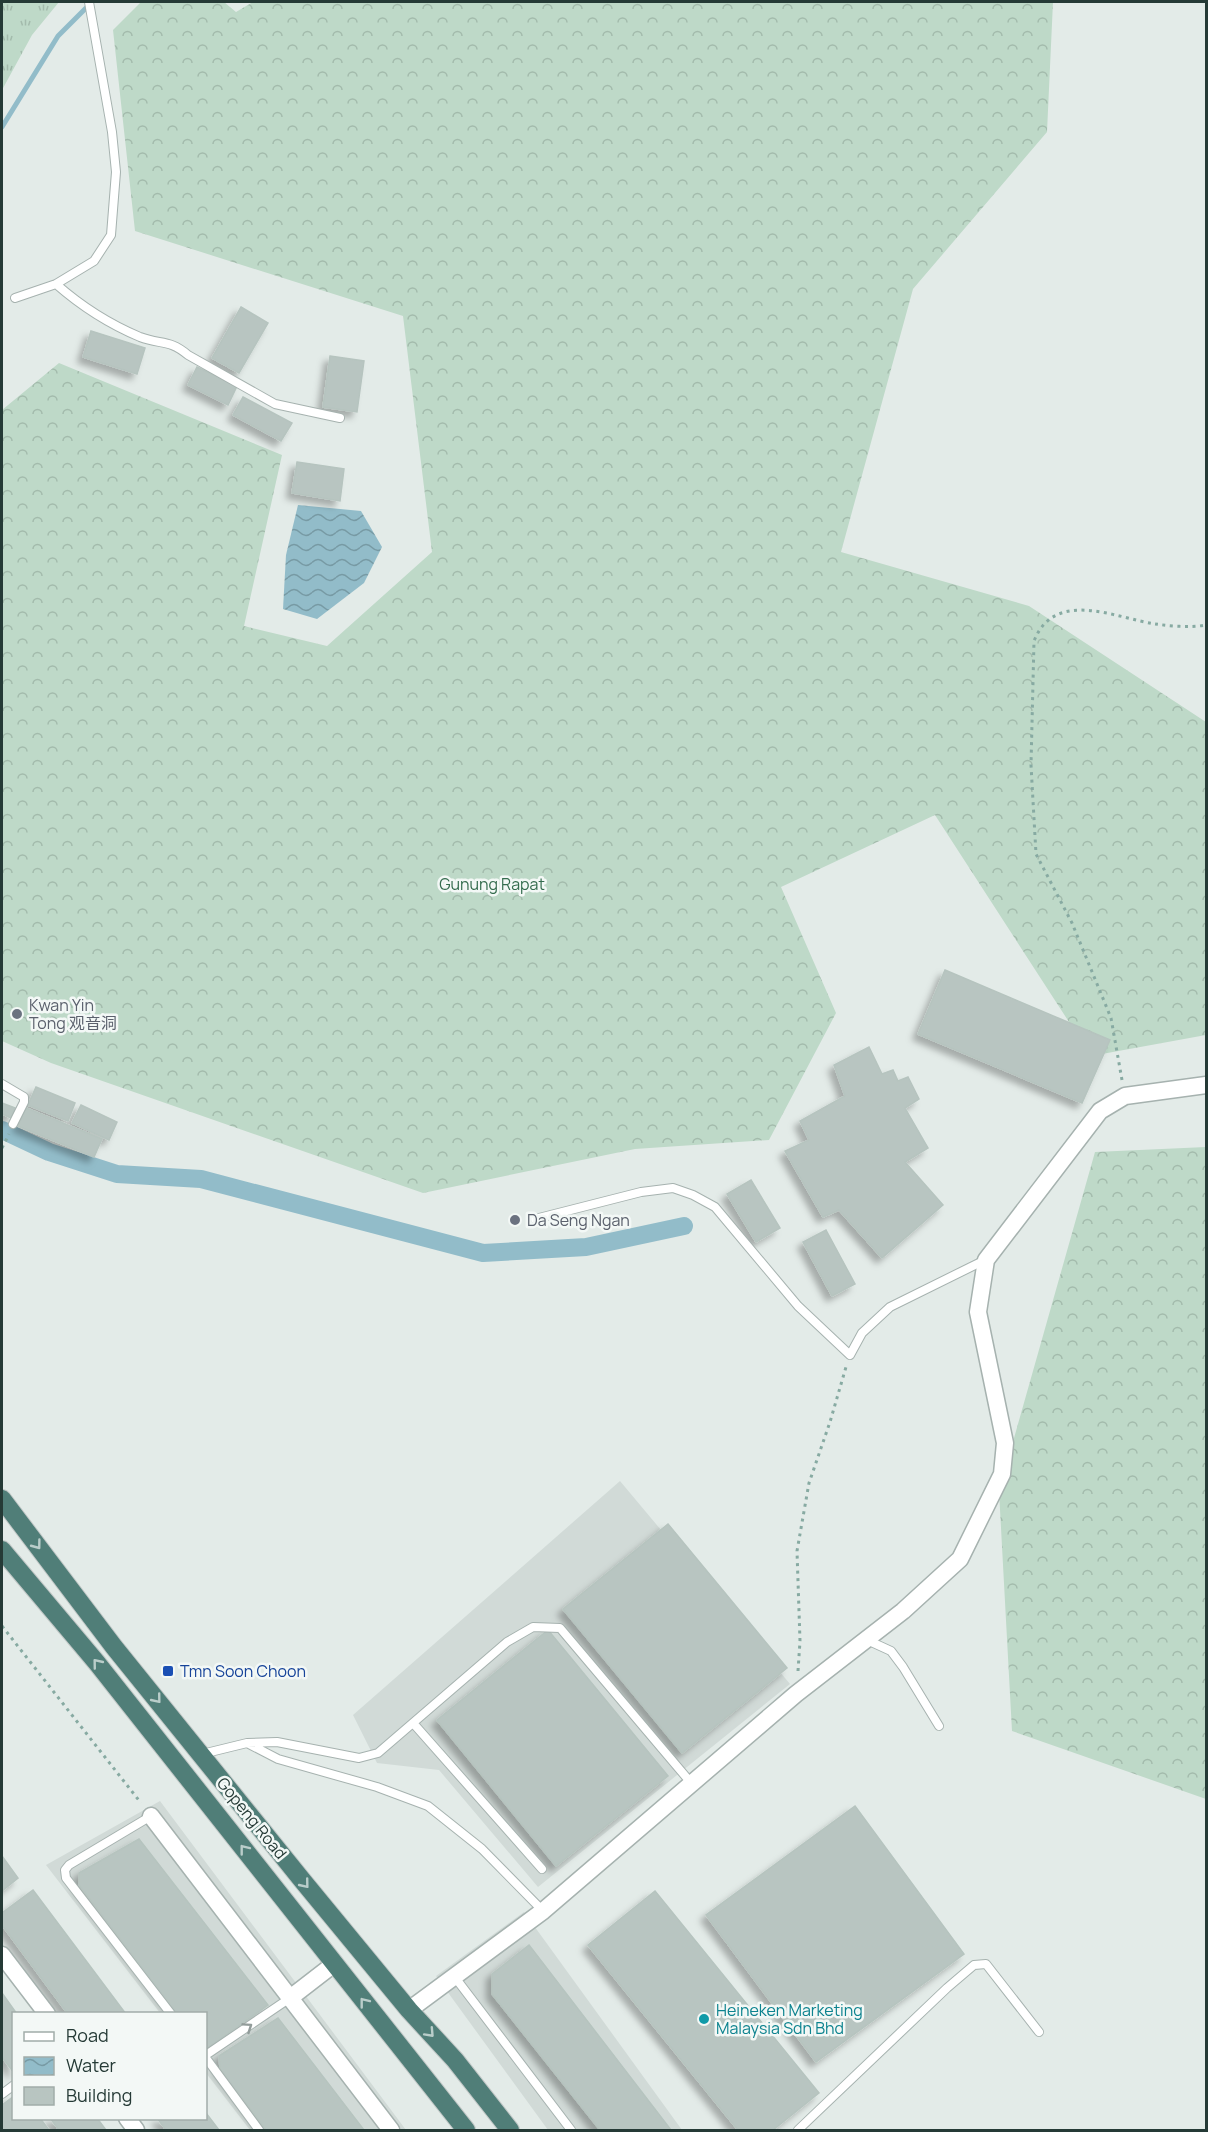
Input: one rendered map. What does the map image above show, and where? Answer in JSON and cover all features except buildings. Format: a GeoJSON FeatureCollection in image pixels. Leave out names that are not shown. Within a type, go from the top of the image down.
{"type":"FeatureCollection","features":[{"type":"Feature","properties":{"kind":"highway","name":"Gopeng Road"},"geometry":{"type":"LineString","coordinates":[[2,1498],[114,1647],[302,1880],[409,2010],[455,2060],[510,2130]]}},
{"type":"Feature","properties":{"kind":"highway","name":"Gopeng Road"},"geometry":{"type":"LineString","coordinates":[[2,1550],[97,1663],[466,2130]]}},
{"type":"Feature","properties":{"kind":"street"},"geometry":{"type":"LineString","coordinates":[[409,2010],[543,1911],[796,1694],[903,1611],[960,1559],[1002,1474],[1005,1443],[978,1312],[986,1260],[1100,1111],[1125,1096],[1206,1084]]}},
{"type":"Feature","properties":{"kind":"street"},"geometry":{"type":"LineString","coordinates":[[151,1816],[391,2130]]}},
{"type":"Feature","properties":{"kind":"street"},"geometry":{"type":"LineString","coordinates":[[2,1955],[46,2012]]}},
{"type":"Feature","properties":{"kind":"street"},"geometry":{"type":"LineString","coordinates":[[290,1998],[334,1964]]}},
{"type":"Feature","properties":{"kind":"lane"},"geometry":{"type":"LineString","coordinates":[[15,298],[56,284],[94,261],[111,235],[116,172],[112,132],[89,2]]}},
{"type":"Feature","properties":{"kind":"lane"},"geometry":{"type":"LineString","coordinates":[[56,284],[80,305],[142,337],[176,345],[188,355],[275,404],[340,418]]}},
{"type":"Feature","properties":{"kind":"lane"},"geometry":{"type":"LineString","coordinates":[[2,1083],[24,1097],[24,1102],[13,1124]]}},
{"type":"Feature","properties":{"kind":"lane"},"geometry":{"type":"LineString","coordinates":[[535,1219],[641,1192],[673,1188],[693,1195],[716,1207],[798,1306],[850,1355],[862,1333],[890,1307],[986,1260]]}},
{"type":"Feature","properties":{"kind":"lane"},"geometry":{"type":"LineString","coordinates":[[201,1754],[247,1743],[277,1742],[359,1758],[378,1753],[507,1642],[533,1627],[560,1628],[692,1784]]}},
{"type":"Feature","properties":{"kind":"lane"},"geometry":{"type":"LineString","coordinates":[[866,1640],[891,1651],[939,1726]]}},
{"type":"Feature","properties":{"kind":"lane"},"geometry":{"type":"LineString","coordinates":[[413,1723],[542,1869]]}},
{"type":"Feature","properties":{"kind":"lane"},"geometry":{"type":"LineString","coordinates":[[247,1743],[278,1759],[376,1787],[428,1806],[482,1849],[543,1911]]}},
{"type":"Feature","properties":{"kind":"lane"},"geometry":{"type":"LineString","coordinates":[[151,1816],[69,1865],[65,1870],[66,1878],[170,2012]]}},
{"type":"Feature","properties":{"kind":"lane"},"geometry":{"type":"LineString","coordinates":[[798,2130],[974,1965],[986,1964],[1038,2032]]}},
{"type":"Feature","properties":{"kind":"lane"},"geometry":{"type":"LineString","coordinates":[[454,1976],[571,2130]]}},
{"type":"Feature","properties":{"kind":"lane"},"geometry":{"type":"LineString","coordinates":[[207,2056],[290,1998]]}},
{"type":"Feature","properties":{"kind":"lane"},"geometry":{"type":"LineString","coordinates":[[207,2058],[259,2130]]}},
{"type":"Feature","properties":{"kind":"path"},"geometry":{"type":"LineString","coordinates":[[1125,1096],[1111,1018],[1072,923],[1036,854],[1031,765],[1034,641],[1039,630],[1053,617],[1070,610],[1089,609],[1155,624],[1197,627],[1206,625]]}},
{"type":"Feature","properties":{"kind":"path"},"geometry":{"type":"LineString","coordinates":[[796,1694],[800,1641],[797,1551],[809,1483],[850,1355]]}},
{"type":"Feature","properties":{"kind":"path"},"geometry":{"type":"LineString","coordinates":[[2,1626],[151,1816]]}},
{"type":"Feature","properties":{"kind":"shaded area"},"geometry":{"type":"Polygon","coordinates":[[[620,1481],[790,1684],[538,1887],[439,1770],[377,1763],[353,1715],[620,1481]]]}},
{"type":"Feature","properties":{"kind":"shaded area"},"geometry":{"type":"Polygon","coordinates":[[[160,1801],[406,2130],[250,2130],[207,2074],[207,2012],[159,2012],[46,1865],[160,1801]]]}},
{"type":"Feature","properties":{"kind":"shaded area"},"geometry":{"type":"Polygon","coordinates":[[[524,1912],[682,2130],[548,2130],[436,1976],[524,1912]]]}},
{"type":"Feature","properties":{"kind":"green space"},"geometry":{"type":"Polygon","coordinates":[[[2,2],[59,2],[32,35],[2,90],[2,2]]]}},
{"type":"Feature","properties":{"kind":"green space","name":"Gunung Rapat"},"geometry":{"type":"Polygon","coordinates":[[[141,2],[224,2],[236,12],[253,2],[1053,2],[1047,132],[913,289],[841,552],[1029,606],[1206,722],[1206,1035],[1091,1056],[935,815],[781,887],[836,1013],[769,1140],[635,1149],[423,1193],[51,1063],[2,1041],[2,410],[59,363],[282,455],[244,626],[327,646],[432,552],[403,316],[135,231],[113,30],[141,2]]]}},
{"type":"Feature","properties":{"kind":"green space"},"geometry":{"type":"Polygon","coordinates":[[[1206,1147],[1206,1799],[1012,1731],[999,1491],[1095,1152],[1206,1147]]]}},
{"type":"Feature","properties":{"kind":"water"},"geometry":{"type":"Polygon","coordinates":[[[298,505],[361,511],[382,547],[364,583],[317,619],[283,609],[286,555],[298,505]]]}},
{"type":"Feature","properties":{"kind":"waterway"},"geometry":{"type":"LineString","coordinates":[[2,127],[58,36],[89,5]]}},
{"type":"Feature","properties":{"kind":"waterway"},"geometry":{"type":"LineString","coordinates":[[2,1130],[49,1152],[117,1174],[201,1179],[483,1253],[586,1247],[684,1226]]}},
{"type":"Feature","properties":{"kind":"place","name":"Kwan Yin Tong 观音洞"},"geometry":{"type":"Point","coordinates":[17,1014]}},
{"type":"Feature","properties":{"kind":"place","name":"Da Seng Ngan"},"geometry":{"type":"Point","coordinates":[515,1220]}},
{"type":"Feature","properties":{"kind":"place","name":"Tmn Soon Choon"},"geometry":{"type":"Point","coordinates":[168,1671]}},
{"type":"Feature","properties":{"kind":"place","name":"Heineken Marketing Malaysia Sdn Bhd"},"geometry":{"type":"Point","coordinates":[704,2019]}}]}
